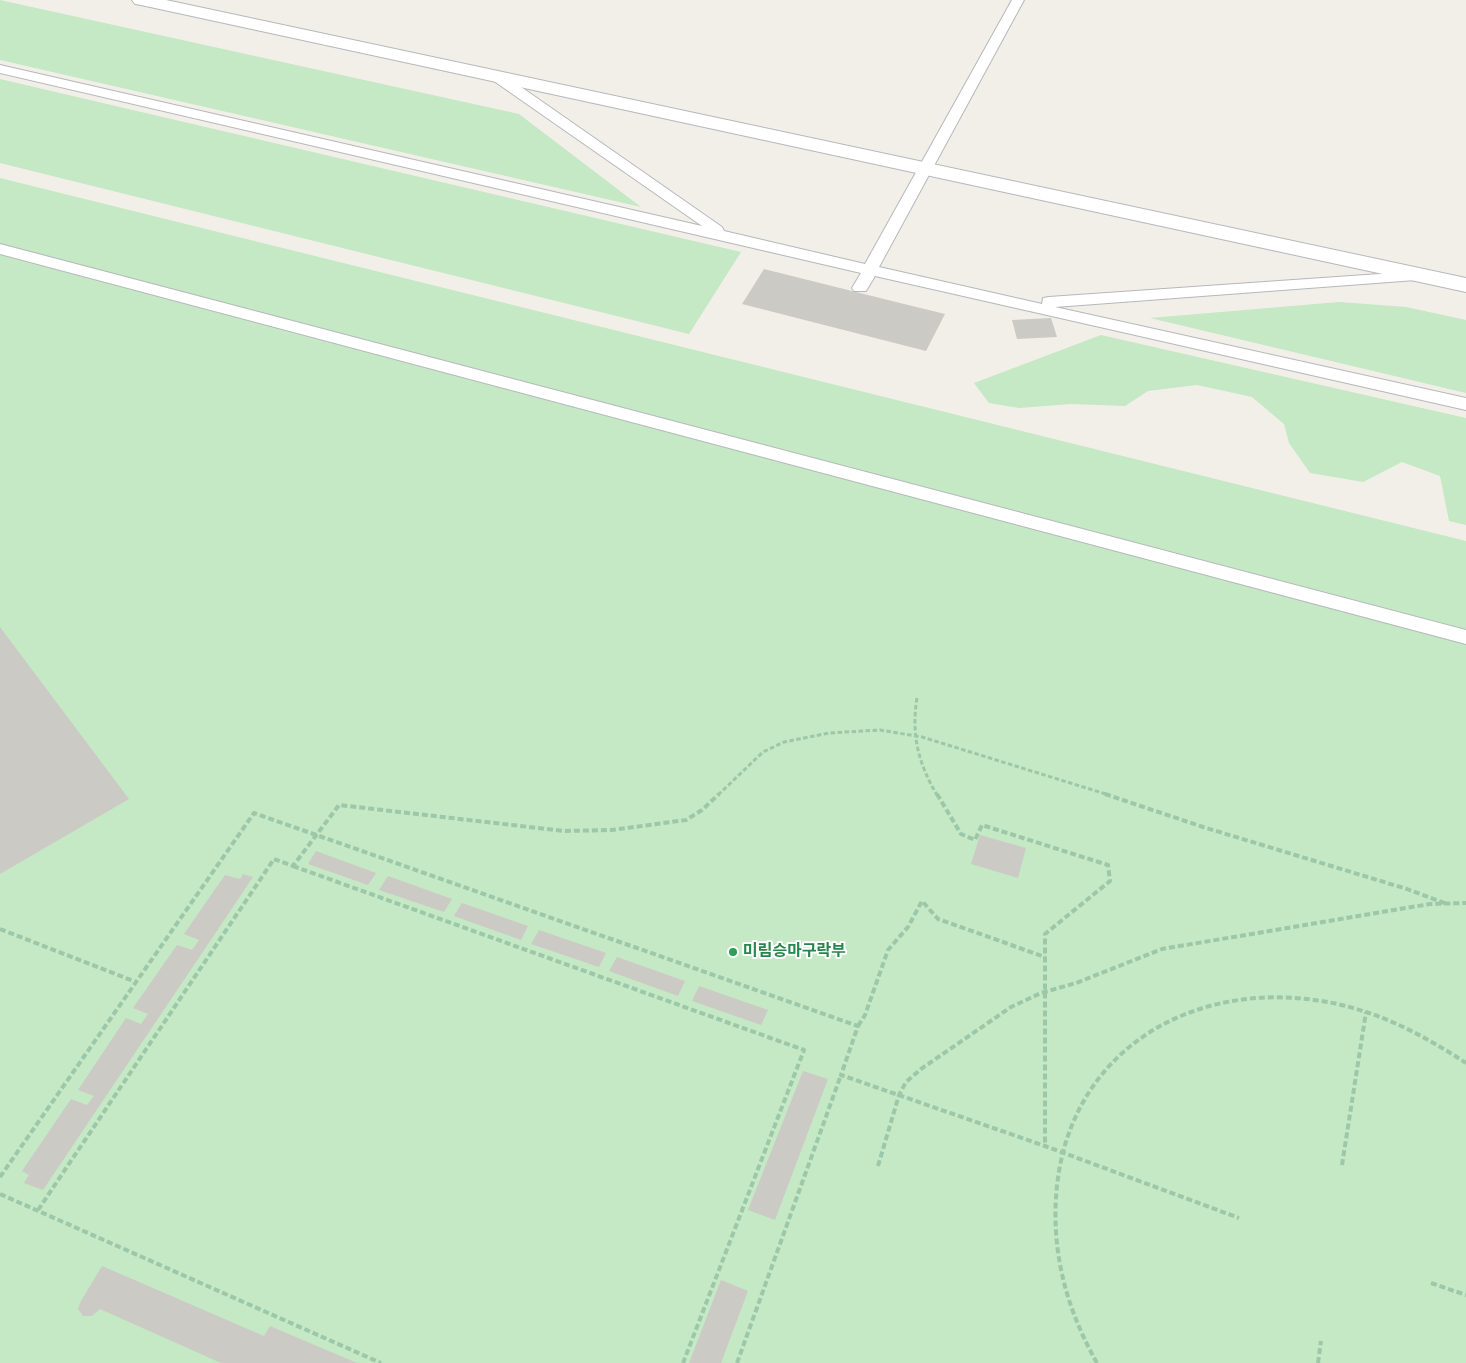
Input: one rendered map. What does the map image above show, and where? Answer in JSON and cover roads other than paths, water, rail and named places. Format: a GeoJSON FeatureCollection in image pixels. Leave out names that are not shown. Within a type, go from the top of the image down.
{"type":"FeatureCollection","features":[{"type":"Feature","properties":{"kind":"street"},"geometry":{"type":"LineString","coordinates":[[141,0],[1466,285]]}},
{"type":"Feature","properties":{"kind":"lane"},"geometry":{"type":"LineString","coordinates":[[860,288],[1018,0]]}},
{"type":"Feature","properties":{"kind":"lane"},"geometry":{"type":"LineString","coordinates":[[0,69],[870,270],[1466,404]]}},
{"type":"Feature","properties":{"kind":"lane"},"geometry":{"type":"LineString","coordinates":[[496,76],[724,236]]}},
{"type":"Feature","properties":{"kind":"lane"},"geometry":{"type":"LineString","coordinates":[[0,249],[1466,637]]}},
{"type":"Feature","properties":{"kind":"lane"},"geometry":{"type":"LineString","coordinates":[[1027,304],[1423,276]]}},
{"type":"Feature","properties":{"kind":"place","name":"미림승마구락부"},"geometry":{"type":"Point","coordinates":[733,952]}}]}
